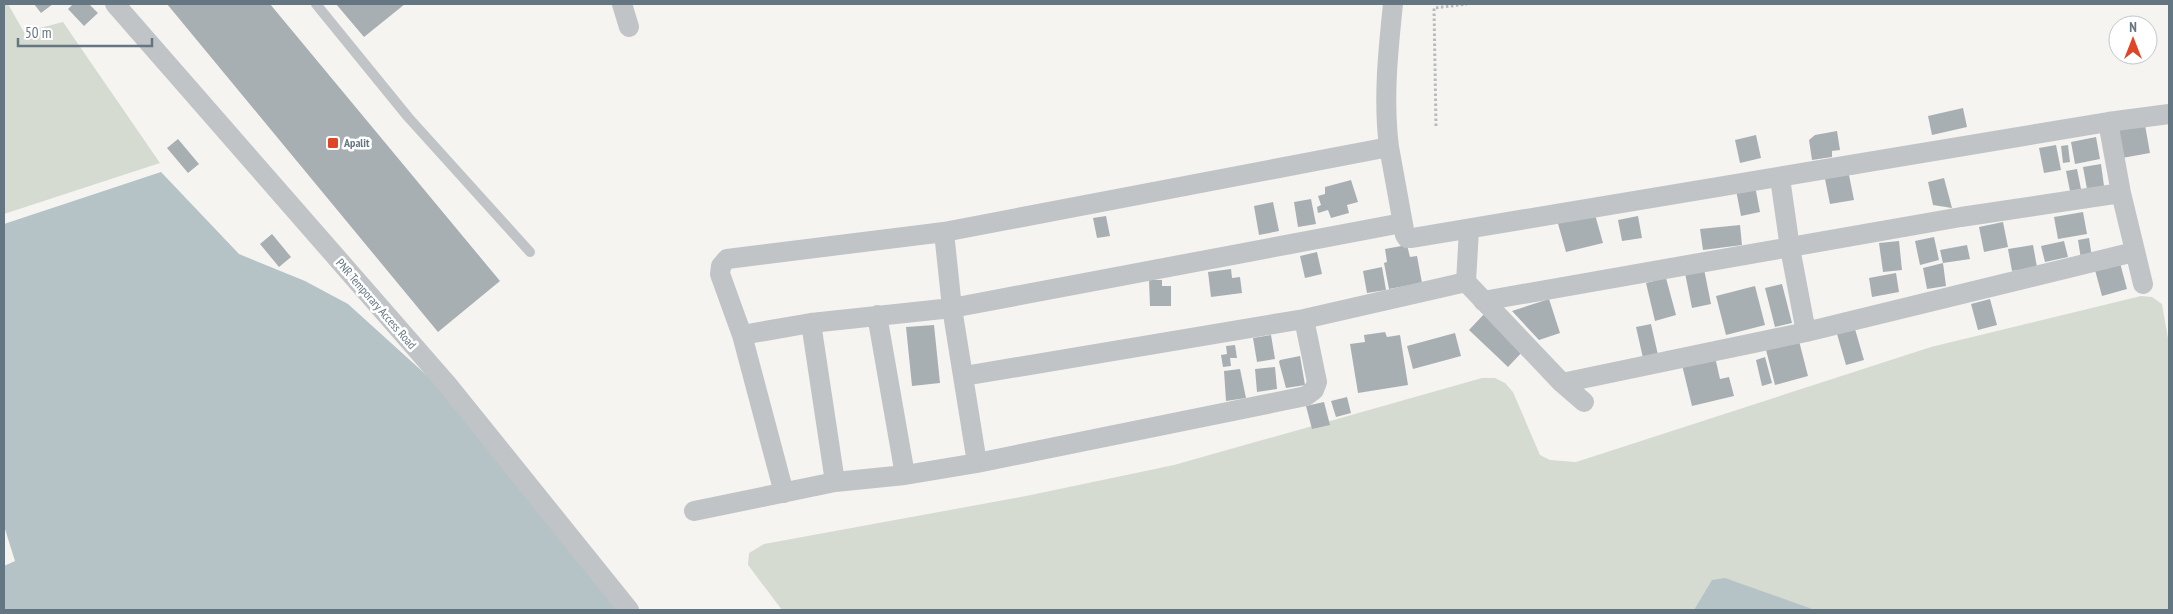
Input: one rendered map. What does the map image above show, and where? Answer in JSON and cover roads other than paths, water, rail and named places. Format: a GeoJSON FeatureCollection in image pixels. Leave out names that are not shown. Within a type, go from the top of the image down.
{"type":"FeatureCollection","features":[{"type":"Feature","properties":{"kind":"street","name":"PNR Temporary Access Road"},"geometry":{"type":"LineString","coordinates":[[115,4],[447,384],[629,610]]}},
{"type":"Feature","properties":{"kind":"street"},"geometry":{"type":"LineString","coordinates":[[622,4],[629,27]]}},
{"type":"Feature","properties":{"kind":"street"},"geometry":{"type":"LineString","coordinates":[[1393,4],[1386,79],[1385,117],[1402,223],[1407,238],[1469,230],[2108,122],[2169,114]]}},
{"type":"Feature","properties":{"kind":"street"},"geometry":{"type":"LineString","coordinates":[[2108,122],[2121,193],[2142,284]]}},
{"type":"Feature","properties":{"kind":"street"},"geometry":{"type":"LineString","coordinates":[[784,494],[742,335],[720,274],[720,266],[727,259],[944,232],[1389,147]]}},
{"type":"Feature","properties":{"kind":"street"},"geometry":{"type":"LineString","coordinates":[[1780,178],[1790,248],[1806,332]]}},
{"type":"Feature","properties":{"kind":"street"},"geometry":{"type":"LineString","coordinates":[[1483,301],[1961,217],[2121,193]]}},
{"type":"Feature","properties":{"kind":"street"},"geometry":{"type":"LineString","coordinates":[[742,335],[811,323],[952,308],[1402,223]]}},
{"type":"Feature","properties":{"kind":"street"},"geometry":{"type":"LineString","coordinates":[[1469,230],[1466,282],[1562,383],[1584,402]]}},
{"type":"Feature","properties":{"kind":"street"},"geometry":{"type":"LineString","coordinates":[[944,232],[952,308],[977,463]]}},
{"type":"Feature","properties":{"kind":"street"},"geometry":{"type":"LineString","coordinates":[[1562,383],[1806,332],[2134,252]]}},
{"type":"Feature","properties":{"kind":"street"},"geometry":{"type":"LineString","coordinates":[[964,376],[1304,319],[1466,282]]}},
{"type":"Feature","properties":{"kind":"street"},"geometry":{"type":"LineString","coordinates":[[877,315],[905,476]]}},
{"type":"Feature","properties":{"kind":"street"},"geometry":{"type":"LineString","coordinates":[[694,511],[835,482],[905,476],[977,463],[1306,396],[1314,390],[1316,382],[1304,319]]}},
{"type":"Feature","properties":{"kind":"street"},"geometry":{"type":"LineString","coordinates":[[811,323],[835,482]]}},
{"type":"Feature","properties":{"kind":"lane"},"geometry":{"type":"LineString","coordinates":[[316,4],[408,116],[530,252]]}},
{"type":"Feature","properties":{"kind":"place","name":"Apalit"},"geometry":{"type":"Point","coordinates":[333,143]}}]}
